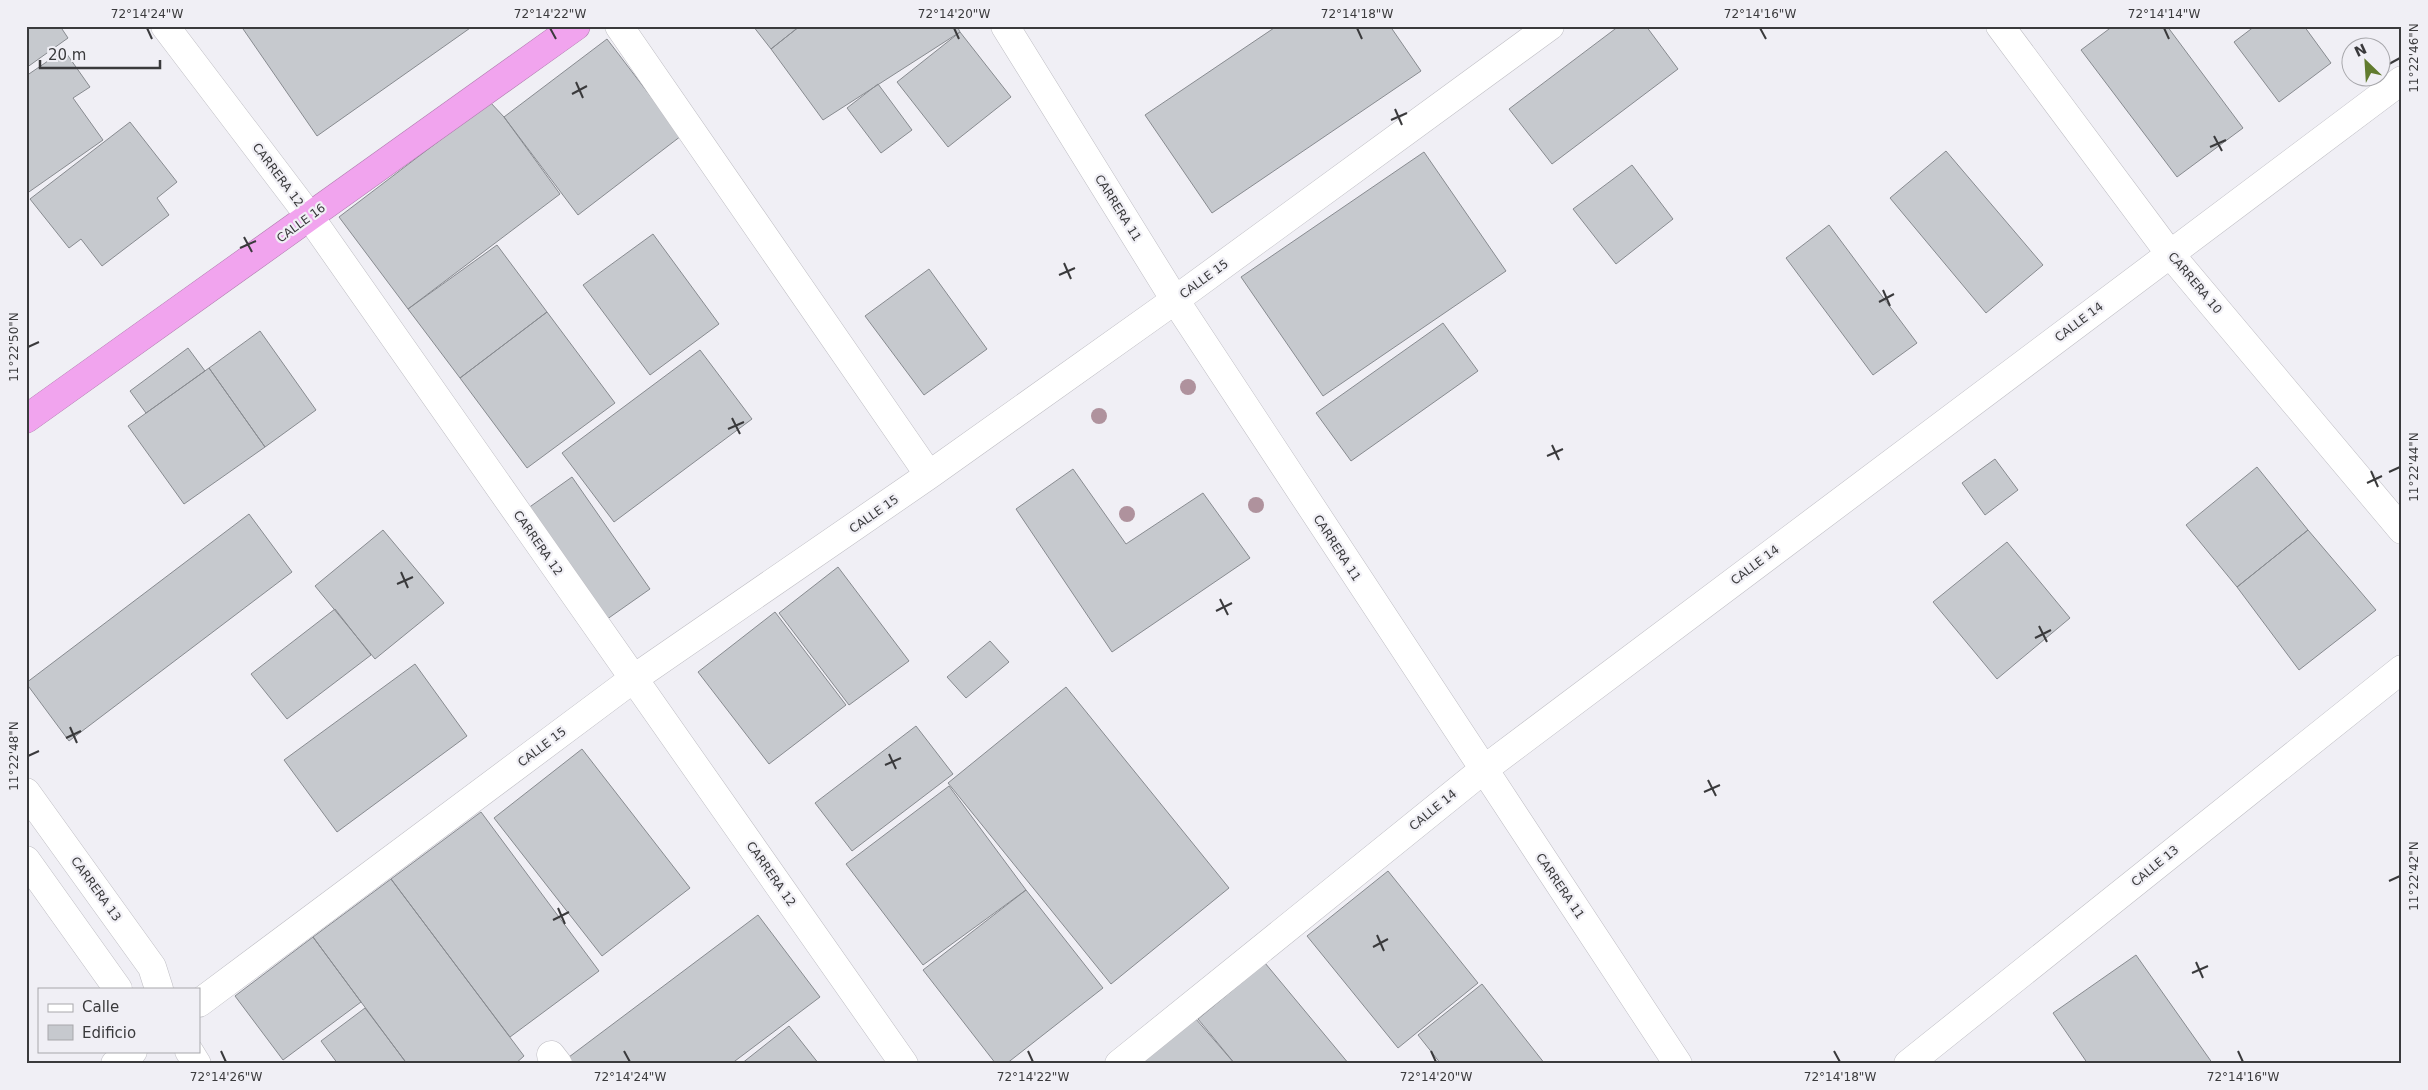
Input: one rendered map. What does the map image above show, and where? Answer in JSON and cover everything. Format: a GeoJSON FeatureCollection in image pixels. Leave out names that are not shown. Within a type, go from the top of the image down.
{"type":"FeatureCollection","features":[{"type":"Feature","properties":{"kind":"highway","name":"CALLE 16"},"geometry":{"type":"LineString","coordinates":[[26,419],[576,26]]}},
{"type":"Feature","properties":{"kind":"street","name":"CARRERA 12"},"geometry":{"type":"LineString","coordinates":[[165,26],[310,217],[904,1064]]}},
{"type":"Feature","properties":{"kind":"street"},"geometry":{"type":"LineString","coordinates":[[619,26],[929,475]]}},
{"type":"Feature","properties":{"kind":"street","name":"CARRERA 11"},"geometry":{"type":"LineString","coordinates":[[1005,26],[1175,300],[1678,1064]]}},
{"type":"Feature","properties":{"kind":"street","name":"CALLE 15"},"geometry":{"type":"LineString","coordinates":[[200,1002],[633,679],[929,475],[1175,300],[1550,26]]}},
{"type":"Feature","properties":{"kind":"street","name":"CARRERA 10"},"geometry":{"type":"LineString","coordinates":[[2000,26],[2170,254],[2402,530]]}},
{"type":"Feature","properties":{"kind":"street","name":"CALLE 14"},"geometry":{"type":"LineString","coordinates":[[1119,1064],[1483,770],[2402,80]]}},
{"type":"Feature","properties":{"kind":"street","name":"CALLE 13"},"geometry":{"type":"LineString","coordinates":[[1908,1064],[2402,669]]}},
{"type":"Feature","properties":{"kind":"street","name":"CARRERA 13"},"geometry":{"type":"LineString","coordinates":[[26,792],[152,967],[159,988]]}},
{"type":"Feature","properties":{"kind":"street"},"geometry":{"type":"LineString","coordinates":[[26,860],[117,988]]}},
{"type":"Feature","properties":{"kind":"street"},"geometry":{"type":"LineString","coordinates":[[115,1064],[132,1052]]}},
{"type":"Feature","properties":{"kind":"street"},"geometry":{"type":"LineString","coordinates":[[190,1052],[197,1064]]}},
{"type":"Feature","properties":{"kind":"building"},"geometry":{"type":"Polygon","coordinates":[[[26,26],[60,26],[68,38],[26,68],[26,26]]]}},
{"type":"Feature","properties":{"kind":"building"},"geometry":{"type":"Polygon","coordinates":[[[241,26],[473,26],[317,136],[241,26]]]}},
{"type":"Feature","properties":{"kind":"building"},"geometry":{"type":"Polygon","coordinates":[[[753,26],[800,26],[771,49],[753,26]]]}},
{"type":"Feature","properties":{"kind":"building"},"geometry":{"type":"Polygon","coordinates":[[[800,26],[957,26],[960,32],[823,120],[771,49],[800,26]]]}},
{"type":"Feature","properties":{"kind":"building"},"geometry":{"type":"Polygon","coordinates":[[[1277,26],[1390,26],[1421,71],[1212,213],[1145,115],[1277,26]]]}},
{"type":"Feature","properties":{"kind":"building"},"geometry":{"type":"Polygon","coordinates":[[[1619,26],[1646,26],[1678,69],[1552,164],[1509,109],[1619,26]]]}},
{"type":"Feature","properties":{"kind":"building"},"geometry":{"type":"Polygon","coordinates":[[[2113,26],[2167,26],[2243,128],[2177,177],[2081,50],[2113,26]]]}},
{"type":"Feature","properties":{"kind":"building"},"geometry":{"type":"Polygon","coordinates":[[[2255,26],[2304,26],[2331,63],[2279,102],[2234,42],[2255,26]]]}},
{"type":"Feature","properties":{"kind":"building"},"geometry":{"type":"Polygon","coordinates":[[[960,32],[1011,97],[948,147],[897,82],[960,32]]]}},
{"type":"Feature","properties":{"kind":"building"},"geometry":{"type":"Polygon","coordinates":[[[607,39],[681,136],[578,215],[504,117],[607,39]]]}},
{"type":"Feature","properties":{"kind":"building"},"geometry":{"type":"Polygon","coordinates":[[[64,50],[90,87],[73,98],[103,140],[26,194],[26,76],[64,50]]]}},
{"type":"Feature","properties":{"kind":"building"},"geometry":{"type":"Polygon","coordinates":[[[878,84],[912,130],[881,153],[847,108],[878,84]]]}},
{"type":"Feature","properties":{"kind":"building"},"geometry":{"type":"Polygon","coordinates":[[[490,102],[504,117],[560,194],[408,309],[339,217],[490,102]]]}},
{"type":"Feature","properties":{"kind":"building"},"geometry":{"type":"Polygon","coordinates":[[[130,122],[177,182],[157,198],[169,215],[102,266],[81,239],[69,248],[30,199],[130,122]]]}},
{"type":"Feature","properties":{"kind":"building"},"geometry":{"type":"Polygon","coordinates":[[[1946,151],[2043,265],[1986,313],[1890,198],[1946,151]]]}},
{"type":"Feature","properties":{"kind":"building"},"geometry":{"type":"Polygon","coordinates":[[[1424,152],[1506,271],[1323,396],[1241,277],[1424,152]]]}},
{"type":"Feature","properties":{"kind":"building"},"geometry":{"type":"Polygon","coordinates":[[[1632,165],[1673,219],[1616,264],[1573,209],[1632,165]]]}},
{"type":"Feature","properties":{"kind":"building"},"geometry":{"type":"Polygon","coordinates":[[[1829,225],[1917,343],[1873,375],[1786,258],[1829,225]]]}},
{"type":"Feature","properties":{"kind":"building"},"geometry":{"type":"Polygon","coordinates":[[[653,234],[719,324],[650,375],[583,285],[653,234]]]}},
{"type":"Feature","properties":{"kind":"building"},"geometry":{"type":"Polygon","coordinates":[[[497,245],[547,312],[460,378],[408,309],[497,245]]]}},
{"type":"Feature","properties":{"kind":"building"},"geometry":{"type":"Polygon","coordinates":[[[929,269],[987,349],[924,395],[865,316],[929,269]]]}},
{"type":"Feature","properties":{"kind":"building"},"geometry":{"type":"Polygon","coordinates":[[[547,312],[615,403],[527,468],[460,378],[547,312]]]}},
{"type":"Feature","properties":{"kind":"building"},"geometry":{"type":"Polygon","coordinates":[[[1443,323],[1478,371],[1351,461],[1316,413],[1443,323]]]}},
{"type":"Feature","properties":{"kind":"building"},"geometry":{"type":"Polygon","coordinates":[[[260,331],[316,410],[265,447],[209,368],[260,331]]]}},
{"type":"Feature","properties":{"kind":"building"},"geometry":{"type":"Polygon","coordinates":[[[188,348],[205,371],[146,413],[130,391],[188,348]]]}},
{"type":"Feature","properties":{"kind":"building"},"geometry":{"type":"Polygon","coordinates":[[[700,350],[752,419],[614,522],[562,453],[700,350]]]}},
{"type":"Feature","properties":{"kind":"building"},"geometry":{"type":"Polygon","coordinates":[[[209,368],[265,447],[184,504],[128,426],[209,368]]]}},
{"type":"Feature","properties":{"kind":"building"},"geometry":{"type":"Polygon","coordinates":[[[1995,459],[2018,490],[1985,515],[1962,483],[1995,459]]]}},
{"type":"Feature","properties":{"kind":"building"},"geometry":{"type":"Polygon","coordinates":[[[2257,467],[2308,530],[2237,587],[2186,525],[2257,467]]]}},
{"type":"Feature","properties":{"kind":"building"},"geometry":{"type":"Polygon","coordinates":[[[1073,469],[1126,544],[1203,493],[1250,558],[1112,652],[1016,509],[1073,469]]]}},
{"type":"Feature","properties":{"kind":"building"},"geometry":{"type":"Polygon","coordinates":[[[572,477],[650,589],[603,622],[524,511],[572,477]]]}},
{"type":"Feature","properties":{"kind":"building"},"geometry":{"type":"Polygon","coordinates":[[[249,514],[292,572],[69,741],[26,683],[249,514]]]}},
{"type":"Feature","properties":{"kind":"building"},"geometry":{"type":"Polygon","coordinates":[[[383,530],[444,603],[375,659],[315,586],[383,530]]]}},
{"type":"Feature","properties":{"kind":"building"},"geometry":{"type":"Polygon","coordinates":[[[2308,530],[2376,610],[2299,670],[2237,587],[2308,530]]]}},
{"type":"Feature","properties":{"kind":"building"},"geometry":{"type":"Polygon","coordinates":[[[2007,542],[2070,618],[1997,679],[1933,602],[2007,542]]]}},
{"type":"Feature","properties":{"kind":"building"},"geometry":{"type":"Polygon","coordinates":[[[838,567],[909,661],[849,705],[779,613],[838,567]]]}},
{"type":"Feature","properties":{"kind":"building"},"geometry":{"type":"Polygon","coordinates":[[[335,609],[371,655],[287,719],[251,674],[335,609]]]}},
{"type":"Feature","properties":{"kind":"building"},"geometry":{"type":"Polygon","coordinates":[[[775,612],[846,705],[769,764],[698,672],[775,612]]]}},
{"type":"Feature","properties":{"kind":"building"},"geometry":{"type":"Polygon","coordinates":[[[990,641],[1009,662],[966,698],[947,677],[990,641]]]}},
{"type":"Feature","properties":{"kind":"building"},"geometry":{"type":"Polygon","coordinates":[[[415,664],[467,736],[337,832],[284,760],[415,664]]]}},
{"type":"Feature","properties":{"kind":"building"},"geometry":{"type":"Polygon","coordinates":[[[1066,687],[1229,888],[1111,984],[948,783],[1066,687]]]}},
{"type":"Feature","properties":{"kind":"building"},"geometry":{"type":"Polygon","coordinates":[[[916,726],[953,774],[852,851],[815,803],[916,726]]]}},
{"type":"Feature","properties":{"kind":"building"},"geometry":{"type":"Polygon","coordinates":[[[582,749],[690,888],[602,956],[494,818],[582,749]]]}},
{"type":"Feature","properties":{"kind":"building"},"geometry":{"type":"Polygon","coordinates":[[[949,786],[1026,890],[923,965],[846,864],[949,786]]]}},
{"type":"Feature","properties":{"kind":"building"},"geometry":{"type":"Polygon","coordinates":[[[481,812],[599,971],[510,1037],[391,879],[481,812]]]}},
{"type":"Feature","properties":{"kind":"building"},"geometry":{"type":"Polygon","coordinates":[[[1388,871],[1478,983],[1398,1048],[1307,936],[1388,871]]]}},
{"type":"Feature","properties":{"kind":"building"},"geometry":{"type":"Polygon","coordinates":[[[391,879],[524,1056],[515,1064],[407,1064],[313,937],[391,879]]]}},
{"type":"Feature","properties":{"kind":"building"},"geometry":{"type":"Polygon","coordinates":[[[1026,890],[1103,988],[1006,1064],[996,1064],[923,970],[1026,890]]]}},
{"type":"Feature","properties":{"kind":"building"},"geometry":{"type":"Polygon","coordinates":[[[758,915],[820,997],[731,1064],[568,1064],[565,1060],[758,915]]]}},
{"type":"Feature","properties":{"kind":"building"},"geometry":{"type":"Polygon","coordinates":[[[313,937],[361,1002],[283,1060],[235,996],[313,937]]]}},
{"type":"Feature","properties":{"kind":"building"},"geometry":{"type":"Polygon","coordinates":[[[2136,955],[2213,1064],[2088,1064],[2053,1013],[2136,955]]]}},
{"type":"Feature","properties":{"kind":"building"},"geometry":{"type":"Polygon","coordinates":[[[1265,963],[1349,1064],[1235,1064],[1198,1019],[1265,963]]]}},
{"type":"Feature","properties":{"kind":"building"},"geometry":{"type":"Polygon","coordinates":[[[1482,984],[1545,1064],[1441,1064],[1418,1035],[1482,984]]]}},
{"type":"Feature","properties":{"kind":"building"},"geometry":{"type":"Polygon","coordinates":[[[365,1008],[405,1061],[402,1064],[338,1064],[321,1041],[365,1008]]]}},
{"type":"Feature","properties":{"kind":"building"},"geometry":{"type":"Polygon","coordinates":[[[1189,1011],[1235,1064],[1126,1064],[1189,1011]]]}},
{"type":"Feature","properties":{"kind":"building"},"geometry":{"type":"Polygon","coordinates":[[[789,1026],[819,1064],[741,1064],[789,1026]]]}}]}
